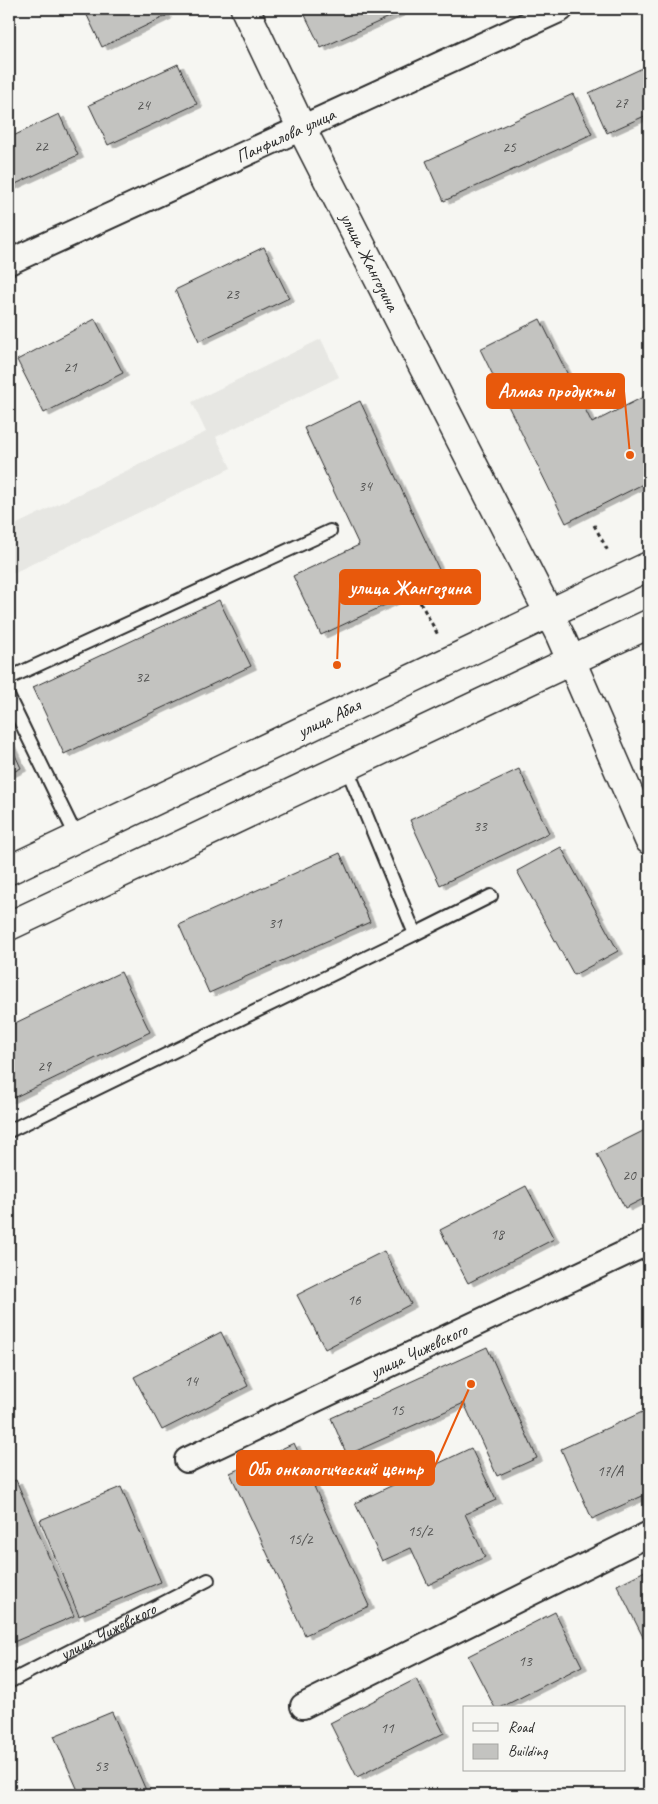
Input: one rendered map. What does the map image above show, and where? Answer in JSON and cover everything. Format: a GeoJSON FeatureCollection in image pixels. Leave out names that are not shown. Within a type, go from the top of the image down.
{"type":"FeatureCollection","features":[{"type":"Feature","properties":{"kind":"main road","name":"улица Жангозина"},"geometry":{"type":"LineString","coordinates":[[245,9],[302,129],[549,614],[649,840]]}},
{"type":"Feature","properties":{"kind":"main road","name":"улица Абая"},"geometry":{"type":"LineString","coordinates":[[9,870],[649,566]]}},
{"type":"Feature","properties":{"kind":"main road"},"geometry":{"type":"LineString","coordinates":[[9,926],[649,624]]}},
{"type":"Feature","properties":{"kind":"street","name":"Панфилова улица"},"geometry":{"type":"LineString","coordinates":[[9,262],[561,9]]}},
{"type":"Feature","properties":{"kind":"street","name":"улица Чижевского"},"geometry":{"type":"LineString","coordinates":[[187,1460],[649,1242]]}},
{"type":"Feature","properties":{"kind":"street"},"geometry":{"type":"LineString","coordinates":[[303,1706],[649,1534]]}},
{"type":"Feature","properties":{"kind":"lane"},"geometry":{"type":"LineString","coordinates":[[9,678],[330,531]]}},
{"type":"Feature","properties":{"kind":"lane"},"geometry":{"type":"LineString","coordinates":[[9,698],[77,838]]}},
{"type":"Feature","properties":{"kind":"lane"},"geometry":{"type":"LineString","coordinates":[[346,766],[415,934]]}},
{"type":"Feature","properties":{"kind":"lane"},"geometry":{"type":"LineString","coordinates":[[9,1131],[491,896]]}},
{"type":"Feature","properties":{"kind":"lane","name":"улица Чижевского"},"geometry":{"type":"LineString","coordinates":[[9,1682],[208,1580]]}},
{"type":"Feature","properties":{"kind":"shaded area"},"geometry":{"type":"Polygon","coordinates":[[[321,339],[339,377],[216,437],[231,468],[9,575],[9,528],[206,432],[192,402],[321,339]]]}},
{"type":"Feature","properties":{"kind":"building"},"geometry":{"type":"Polygon","coordinates":[[[84,9],[163,9],[166,16],[102,47],[84,9]]]}},
{"type":"Feature","properties":{"kind":"building"},"geometry":{"type":"Polygon","coordinates":[[[302,9],[407,9],[321,48],[302,9]]]}},
{"type":"Feature","properties":{"kind":"building"},"geometry":{"type":"Polygon","coordinates":[[[178,64],[197,104],[108,145],[89,105],[178,64]]]}},
{"type":"Feature","properties":{"kind":"building"},"geometry":{"type":"Polygon","coordinates":[[[649,65],[649,114],[607,133],[589,93],[649,65]]]}},
{"type":"Feature","properties":{"kind":"building"},"geometry":{"type":"Polygon","coordinates":[[[573,94],[592,134],[444,201],[426,161],[573,94]]]}},
{"type":"Feature","properties":{"kind":"building"},"geometry":{"type":"Polygon","coordinates":[[[59,114],[78,155],[9,187],[9,138],[59,114]]]}},
{"type":"Feature","properties":{"kind":"building"},"geometry":{"type":"Polygon","coordinates":[[[264,247],[289,298],[199,341],[175,290],[264,247]]]}},
{"type":"Feature","properties":{"kind":"building"},"geometry":{"type":"Polygon","coordinates":[[[95,319],[123,373],[44,413],[17,360],[95,319]]]}},
{"type":"Feature","properties":{"kind":"building"},"geometry":{"type":"Polygon","coordinates":[[[540,319],[592,423],[649,394],[649,481],[566,523],[480,349],[540,319]]]}},
{"type":"Feature","properties":{"kind":"building"},"geometry":{"type":"Polygon","coordinates":[[[360,401],[443,578],[321,635],[293,576],[359,545],[304,428],[360,401]]]}},
{"type":"Feature","properties":{"kind":"building"},"geometry":{"type":"Polygon","coordinates":[[[219,600],[251,666],[64,754],[33,687],[219,600]]]}},
{"type":"Feature","properties":{"kind":"building"},"geometry":{"type":"Polygon","coordinates":[[[9,742],[21,768],[9,774],[9,742]]]}},
{"type":"Feature","properties":{"kind":"building"},"geometry":{"type":"Polygon","coordinates":[[[519,769],[549,833],[440,885],[410,820],[519,769]]]}},
{"type":"Feature","properties":{"kind":"building"},"geometry":{"type":"Polygon","coordinates":[[[561,847],[618,951],[574,975],[517,871],[561,847]]]}},
{"type":"Feature","properties":{"kind":"building"},"geometry":{"type":"Polygon","coordinates":[[[340,853],[370,922],[209,993],[179,925],[340,853]]]}},
{"type":"Feature","properties":{"kind":"building"},"geometry":{"type":"Polygon","coordinates":[[[121,972],[150,1032],[9,1100],[9,1026],[121,972]]]}},
{"type":"Feature","properties":{"kind":"building"},"geometry":{"type":"Polygon","coordinates":[[[649,1128],[649,1196],[625,1208],[597,1154],[649,1128]]]}},
{"type":"Feature","properties":{"kind":"building"},"geometry":{"type":"Polygon","coordinates":[[[526,1186],[554,1239],[468,1283],[440,1230],[526,1186]]]}},
{"type":"Feature","properties":{"kind":"building"},"geometry":{"type":"Polygon","coordinates":[[[384,1251],[411,1304],[325,1349],[297,1295],[384,1251]]]}},
{"type":"Feature","properties":{"kind":"building"},"geometry":{"type":"Polygon","coordinates":[[[221,1332],[248,1386],[162,1430],[134,1377],[221,1332]]]}},
{"type":"Feature","properties":{"kind":"building"},"geometry":{"type":"Polygon","coordinates":[[[487,1347],[537,1458],[497,1476],[464,1403],[347,1455],[331,1418],[487,1347]]]}},
{"type":"Feature","properties":{"kind":"building"},"geometry":{"type":"Polygon","coordinates":[[[649,1409],[649,1493],[592,1519],[561,1449],[649,1409]]]}},
{"type":"Feature","properties":{"kind":"building"},"geometry":{"type":"Polygon","coordinates":[[[294,1443],[369,1606],[305,1635],[230,1473],[294,1443]]]}},
{"type":"Feature","properties":{"kind":"building"},"geometry":{"type":"Polygon","coordinates":[[[471,1448],[496,1500],[465,1514],[485,1557],[428,1585],[411,1548],[382,1561],[355,1503],[471,1448]]]}},
{"type":"Feature","properties":{"kind":"building"},"geometry":{"type":"Polygon","coordinates":[[[16,1480],[74,1616],[9,1644],[9,1483],[16,1480]]]}},
{"type":"Feature","properties":{"kind":"building"},"geometry":{"type":"Polygon","coordinates":[[[121,1487],[161,1582],[79,1616],[40,1520],[121,1487]]]}},
{"type":"Feature","properties":{"kind":"building"},"geometry":{"type":"Polygon","coordinates":[[[649,1569],[649,1636],[644,1639],[617,1585],[649,1569]]]}},
{"type":"Feature","properties":{"kind":"building"},"geometry":{"type":"Polygon","coordinates":[[[555,1612],[582,1666],[504,1706],[494,1706],[468,1656],[555,1612]]]}},
{"type":"Feature","properties":{"kind":"building"},"geometry":{"type":"Polygon","coordinates":[[[416,1679],[444,1733],[357,1777],[330,1723],[416,1679]]]}},
{"type":"Feature","properties":{"kind":"building"},"geometry":{"type":"Polygon","coordinates":[[[112,1712],[148,1795],[80,1795],[54,1736],[112,1712]]]}},
{"type":"Feature","properties":{"kind":"place","name":"Алмаз продукты"},"geometry":{"type":"Point","coordinates":[630,455]}},
{"type":"Feature","properties":{"kind":"place","name":"улица Жангозина"},"geometry":{"type":"Point","coordinates":[337,665]}},
{"type":"Feature","properties":{"kind":"place","name":"Обл онкологический центр"},"geometry":{"type":"Point","coordinates":[471,1384]}}]}
